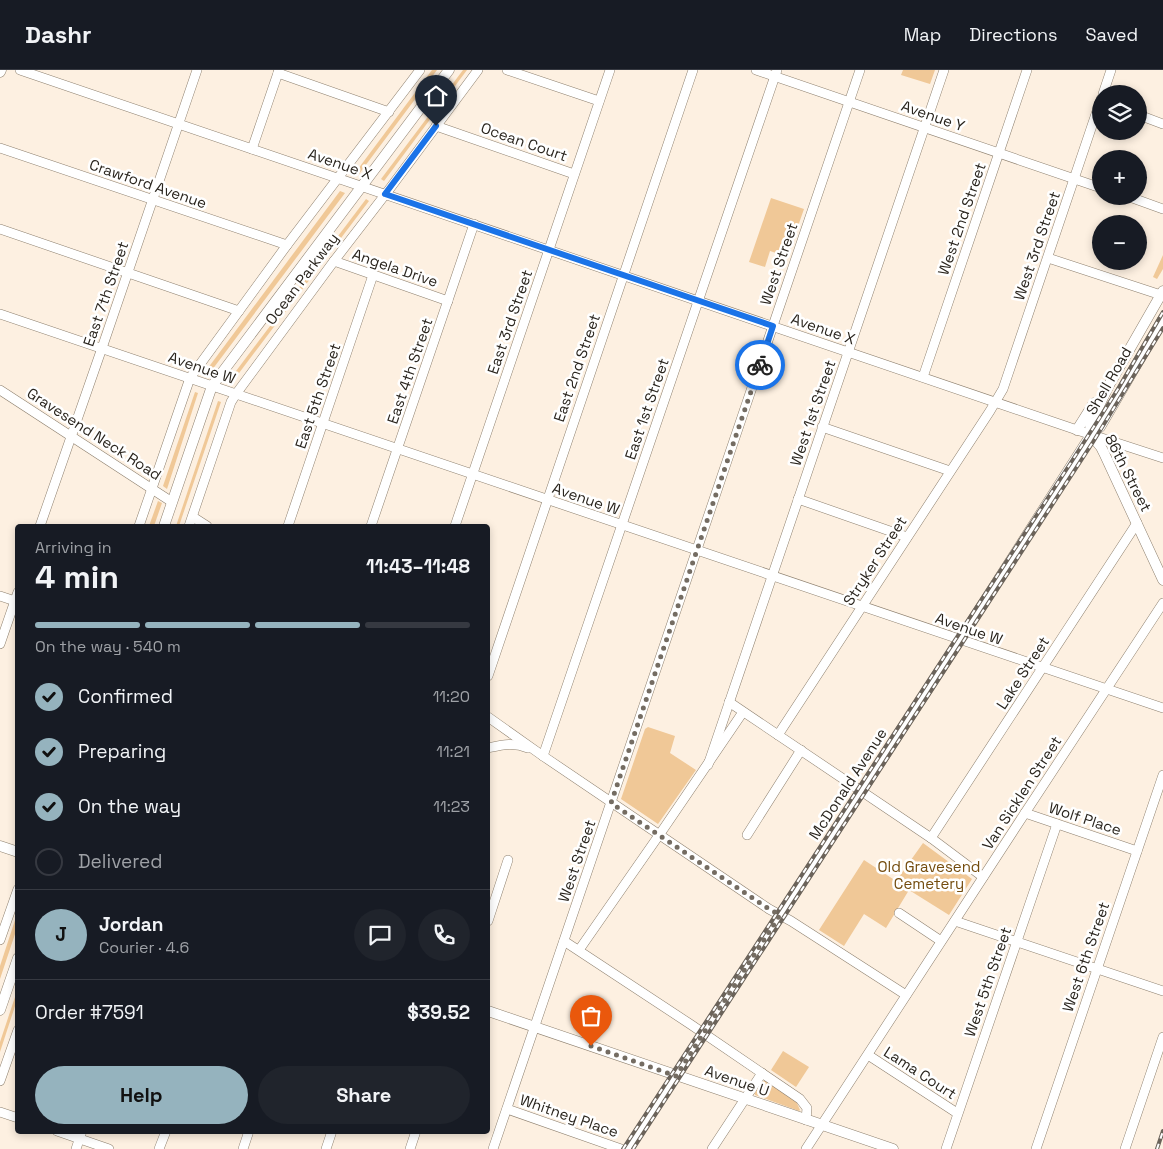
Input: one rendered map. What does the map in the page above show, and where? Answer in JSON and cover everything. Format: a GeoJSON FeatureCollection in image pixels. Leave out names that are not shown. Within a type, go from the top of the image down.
{"type":"FeatureCollection","features":[{"type":"Feature","properties":{"kind":"main road","name":"Ocean Parkway"},"geometry":{"type":"LineString","coordinates":[[165,524],[212,386],[449,70]]}},
{"type":"Feature","properties":{"kind":"main road","name":"Shell Road"},"geometry":{"type":"LineString","coordinates":[[1091,435],[1090,424],[1108,385],[1162,293]]}},
{"type":"Feature","properties":{"kind":"main road","name":"Shell Road"},"geometry":{"type":"LineString","coordinates":[[1091,435],[1100,427],[1163,319]]}},
{"type":"Feature","properties":{"kind":"main road","name":"Shell Road"},"geometry":{"type":"LineString","coordinates":[[1076,430],[1083,422],[1100,392],[1108,385]]}},
{"type":"Feature","properties":{"kind":"main road","name":"86th Street"},"geometry":{"type":"LineString","coordinates":[[1091,435],[1104,453],[1163,580]]}},
{"type":"Feature","properties":{"kind":"main road","name":"McDonald Avenue"},"geometry":{"type":"LineString","coordinates":[[628,1149],[960,640],[1091,435]]}},
{"type":"Feature","properties":{"kind":"main road"},"geometry":{"type":"LineString","coordinates":[[0,846],[15,851]]}},
{"type":"Feature","properties":{"kind":"main road"},"geometry":{"type":"LineString","coordinates":[[0,1010],[15,967]]}},
{"type":"Feature","properties":{"kind":"main road","name":"Avenue U"},"geometry":{"type":"LineString","coordinates":[[490,1012],[822,1125],[864,1144],[893,1149]]}},
{"type":"Feature","properties":{"kind":"street","name":"Avenue X"},"geometry":{"type":"LineString","coordinates":[[20,70],[1163,458]]}},
{"type":"Feature","properties":{"kind":"street","name":"East 7th Street"},"geometry":{"type":"LineString","coordinates":[[41,524],[197,70]]}},
{"type":"Feature","properties":{"kind":"street","name":"Ocean Parkway"},"geometry":{"type":"LineString","coordinates":[[141,524],[190,378],[420,70]]}},
{"type":"Feature","properties":{"kind":"street","name":"Ocean Parkway"},"geometry":{"type":"LineString","coordinates":[[190,524],[231,402],[236,394],[478,70]]}},
{"type":"Feature","properties":{"kind":"street"},"geometry":{"type":"LineString","coordinates":[[507,70],[599,101]]}},
{"type":"Feature","properties":{"kind":"street","name":"East 3rd Street"},"geometry":{"type":"LineString","coordinates":[[455,524],[610,70]]}},
{"type":"Feature","properties":{"kind":"street","name":"East 2nd Street"},"geometry":{"type":"LineString","coordinates":[[490,670],[693,70]]}},
{"type":"Feature","properties":{"kind":"street","name":"Avenue Y"},"geometry":{"type":"LineString","coordinates":[[756,70],[776,73],[849,102],[1092,185]]}},
{"type":"Feature","properties":{"kind":"street","name":"West Street"},"geometry":{"type":"LineString","coordinates":[[493,1149],[860,70]]}},
{"type":"Feature","properties":{"kind":"street","name":"West 1st Street"},"geometry":{"type":"LineString","coordinates":[[708,765],[944,70]]}},
{"type":"Feature","properties":{"kind":"street","name":"West 2nd Street"},"geometry":{"type":"LineString","coordinates":[[923,377],[1027,70]]}},
{"type":"Feature","properties":{"kind":"street","name":"West 3rd Street"},"geometry":{"type":"LineString","coordinates":[[1106,85],[1111,70]]}},
{"type":"Feature","properties":{"kind":"street"},"geometry":{"type":"LineString","coordinates":[[252,149],[279,72],[389,112]]}},
{"type":"Feature","properties":{"kind":"street","name":"East 1st Street"},"geometry":{"type":"LineString","coordinates":[[540,754],[622,526],[776,73]]}},
{"type":"Feature","properties":{"kind":"street"},"geometry":{"type":"LineString","coordinates":[[1147,118],[1163,124]]}},
{"type":"Feature","properties":{"kind":"street","name":"West 3rd Street"},"geometry":{"type":"LineString","coordinates":[[996,402],[1003,389],[1092,125]]}},
{"type":"Feature","properties":{"kind":"street","name":"Ocean Court"},"geometry":{"type":"LineString","coordinates":[[436,126],[574,174]]}},
{"type":"Feature","properties":{"kind":"street","name":"Crawford Avenue"},"geometry":{"type":"LineString","coordinates":[[0,148],[287,246]]}},
{"type":"Feature","properties":{"kind":"street"},"geometry":{"type":"LineString","coordinates":[[1147,203],[1163,208]]}},
{"type":"Feature","properties":{"kind":"street","name":"East 4th Street"},"geometry":{"type":"LineString","coordinates":[[373,524],[474,224]]}},
{"type":"Feature","properties":{"kind":"street"},"geometry":{"type":"LineString","coordinates":[[0,229],[239,311]]}},
{"type":"Feature","properties":{"kind":"street"},"geometry":{"type":"LineString","coordinates":[[1048,258],[1162,293]]}},
{"type":"Feature","properties":{"kind":"street","name":"Angela Drive"},"geometry":{"type":"LineString","coordinates":[[334,261],[448,300]]}},
{"type":"Feature","properties":{"kind":"street","name":"East 5th Street"},"geometry":{"type":"LineString","coordinates":[[289,524],[373,275]]}},
{"type":"Feature","properties":{"kind":"street","name":"Avenue W"},"geometry":{"type":"LineString","coordinates":[[0,314],[1163,708]]}},
{"type":"Feature","properties":{"kind":"street","name":"Gravesend Neck Road"},"geometry":{"type":"LineString","coordinates":[[0,390],[172,502]]}},
{"type":"Feature","properties":{"kind":"street","name":"Stryker Street"},"geometry":{"type":"LineString","coordinates":[[778,735],[996,402]]}},
{"type":"Feature","properties":{"kind":"street"},"geometry":{"type":"LineString","coordinates":[[822,427],[950,471]]}},
{"type":"Feature","properties":{"kind":"street"},"geometry":{"type":"LineString","coordinates":[[798,499],[907,538]]}},
{"type":"Feature","properties":{"kind":"street"},"geometry":{"type":"LineString","coordinates":[[193,516],[204,524]]}},
{"type":"Feature","properties":{"kind":"street","name":"Lake Street"},"geometry":{"type":"LineString","coordinates":[[932,838],[1137,524]]}},
{"type":"Feature","properties":{"kind":"street"},"geometry":{"type":"LineString","coordinates":[[0,596],[15,598]]}},
{"type":"Feature","properties":{"kind":"street"},"geometry":{"type":"LineString","coordinates":[[0,644],[15,603]]}},
{"type":"Feature","properties":{"kind":"street","name":"Van Sicklen Street"},"geometry":{"type":"LineString","coordinates":[[806,1149],[1163,603]]}},
{"type":"Feature","properties":{"kind":"street"},"geometry":{"type":"LineString","coordinates":[[729,702],[932,838],[983,877]]}},
{"type":"Feature","properties":{"kind":"street"},"geometry":{"type":"LineString","coordinates":[[579,950],[744,712]]}},
{"type":"Feature","properties":{"kind":"street"},"geometry":{"type":"LineString","coordinates":[[490,718],[611,803],[769,909],[791,921],[906,996]]}},
{"type":"Feature","properties":{"kind":"street"},"geometry":{"type":"LineString","coordinates":[[490,748],[505,744],[521,745],[540,754]]}},
{"type":"Feature","properties":{"kind":"street"},"geometry":{"type":"LineString","coordinates":[[747,835],[801,750]]}},
{"type":"Feature","properties":{"kind":"street","name":"West 6th Street"},"geometry":{"type":"LineString","coordinates":[[1036,1149],[1163,775]]}},
{"type":"Feature","properties":{"kind":"street","name":"Wolf Place"},"geometry":{"type":"LineString","coordinates":[[1024,813],[1137,850]]}},
{"type":"Feature","properties":{"kind":"street","name":"West 5th Street"},"geometry":{"type":"LineString","coordinates":[[946,1149],[1056,824]]}},
{"type":"Feature","properties":{"kind":"street"},"geometry":{"type":"LineString","coordinates":[[490,915],[508,860]]}},
{"type":"Feature","properties":{"kind":"street"},"geometry":{"type":"LineString","coordinates":[[0,940],[15,898]]}},
{"type":"Feature","properties":{"kind":"street"},"geometry":{"type":"LineString","coordinates":[[899,913],[941,941]]}},
{"type":"Feature","properties":{"kind":"street"},"geometry":{"type":"LineString","coordinates":[[955,921],[1163,991]]}},
{"type":"Feature","properties":{"kind":"street"},"geometry":{"type":"LineString","coordinates":[[564,941],[800,1099],[807,1108],[806,1120]]}},
{"type":"Feature","properties":{"kind":"street"},"geometry":{"type":"LineString","coordinates":[[1125,1149],[1163,1037]]}},
{"type":"Feature","properties":{"kind":"street"},"geometry":{"type":"LineString","coordinates":[[0,1081],[15,1038]]}},
{"type":"Feature","properties":{"kind":"street","name":"Lama Court"},"geometry":{"type":"LineString","coordinates":[[868,1055],[957,1114]]}},
{"type":"Feature","properties":{"kind":"street"},"geometry":{"type":"LineString","coordinates":[[712,1149],[762,1073]]}},
{"type":"Feature","properties":{"kind":"street","name":"Whitney Place"},"geometry":{"type":"LineString","coordinates":[[507,1109],[621,1149]]}},
{"type":"Feature","properties":{"kind":"street"},"geometry":{"type":"LineString","coordinates":[[0,1112],[15,1117]]}},
{"type":"Feature","properties":{"kind":"street"},"geometry":{"type":"LineString","coordinates":[[160,1149],[165,1134]]}},
{"type":"Feature","properties":{"kind":"street"},"geometry":{"type":"LineString","coordinates":[[243,1149],[248,1134]]}},
{"type":"Feature","properties":{"kind":"street"},"geometry":{"type":"LineString","coordinates":[[326,1149],[331,1134]]}},
{"type":"Feature","properties":{"kind":"street"},"geometry":{"type":"LineString","coordinates":[[410,1149],[415,1134]]}},
{"type":"Feature","properties":{"kind":"street"},"geometry":{"type":"LineString","coordinates":[[76,1149],[81,1135],[109,1149]]}},
{"type":"Feature","properties":{"kind":"green space"},"geometry":{"type":"Polygon","coordinates":[[[432,70],[437,70],[359,174],[355,173],[432,70]]]}},
{"type":"Feature","properties":{"kind":"green space"},"geometry":{"type":"Polygon","coordinates":[[[463,70],[467,70],[384,181],[381,179],[463,70]]]}},
{"type":"Feature","properties":{"kind":"green space"},"geometry":{"type":"Polygon","coordinates":[[[903,70],[935,70],[930,84],[901,75],[903,70]]]}},
{"type":"Feature","properties":{"kind":"green space"},"geometry":{"type":"Polygon","coordinates":[[[340,191],[345,193],[209,374],[205,372],[340,191]]]}},
{"type":"Feature","properties":{"kind":"green space"},"geometry":{"type":"Polygon","coordinates":[[[771,198],[804,209],[790,249],[784,247],[782,255],[770,251],[765,267],[749,262],[771,198]]]}},
{"type":"Feature","properties":{"kind":"green space"},"geometry":{"type":"Polygon","coordinates":[[[366,199],[369,201],[233,381],[230,379],[366,199]]]}},
{"type":"Feature","properties":{"kind":"green space"},"geometry":{"type":"Polygon","coordinates":[[[1163,255],[1163,269],[1157,279],[1153,277],[1163,255]]]}},
{"type":"Feature","properties":{"kind":"green space"},"geometry":{"type":"Polygon","coordinates":[[[195,392],[198,393],[167,489],[163,486],[195,392]]]}},
{"type":"Feature","properties":{"kind":"green space"},"geometry":{"type":"Polygon","coordinates":[[[218,401],[221,402],[180,524],[177,524],[218,401]]]}},
{"type":"Feature","properties":{"kind":"green space"},"geometry":{"type":"Polygon","coordinates":[[[158,501],[162,503],[155,524],[150,524],[158,501]]]}},
{"type":"Feature","properties":{"kind":"green space"},"geometry":{"type":"Polygon","coordinates":[[[648,727],[675,736],[670,753],[696,770],[658,824],[621,799],[645,729],[648,727]]]}},
{"type":"Feature","properties":{"kind":"green space","name":"Old Gravesend Cemetery"},"geometry":{"type":"Polygon","coordinates":[[[923,843],[972,879],[949,915],[909,890],[886,928],[864,914],[844,946],[819,930],[864,860],[896,881],[923,843]]]}},
{"type":"Feature","properties":{"kind":"green space"},"geometry":{"type":"Polygon","coordinates":[[[15,920],[15,934],[0,979],[0,966],[15,920]]]}},
{"type":"Feature","properties":{"kind":"green space"},"geometry":{"type":"Polygon","coordinates":[[[15,997],[15,1006],[0,1052],[0,1042],[15,997]]]}},
{"type":"Feature","properties":{"kind":"green space"},"geometry":{"type":"Polygon","coordinates":[[[783,1051],[809,1067],[796,1087],[771,1070],[783,1051]]]}},
{"type":"Feature","properties":{"kind":"green space"},"geometry":{"type":"Polygon","coordinates":[[[762,1081],[766,1081],[796,1101],[800,1110],[755,1095],[754,1092],[762,1081]]]}},
{"type":"Feature","properties":{"kind":"railway"},"geometry":{"type":"LineString","coordinates":[[623,1149],[1070,464],[1118,389],[1163,312]]}},
{"type":"Feature","properties":{"kind":"railway"},"geometry":{"type":"LineString","coordinates":[[633,1149],[1093,442],[1163,328]]}},
{"type":"Feature","properties":{"kind":"railway"},"geometry":{"type":"LineString","coordinates":[[1157,1149],[1163,1131]]}},
{"type":"Feature","properties":{"kind":"way so far"},"geometry":{"type":"LineString","coordinates":[[591,1046],[676,1076],[780,915],[611,803],[760,365]]}},
{"type":"Feature","properties":{"kind":"route"},"geometry":{"type":"LineString","coordinates":[[436,126],[385,194],[773,326],[760,365]]}}]}
